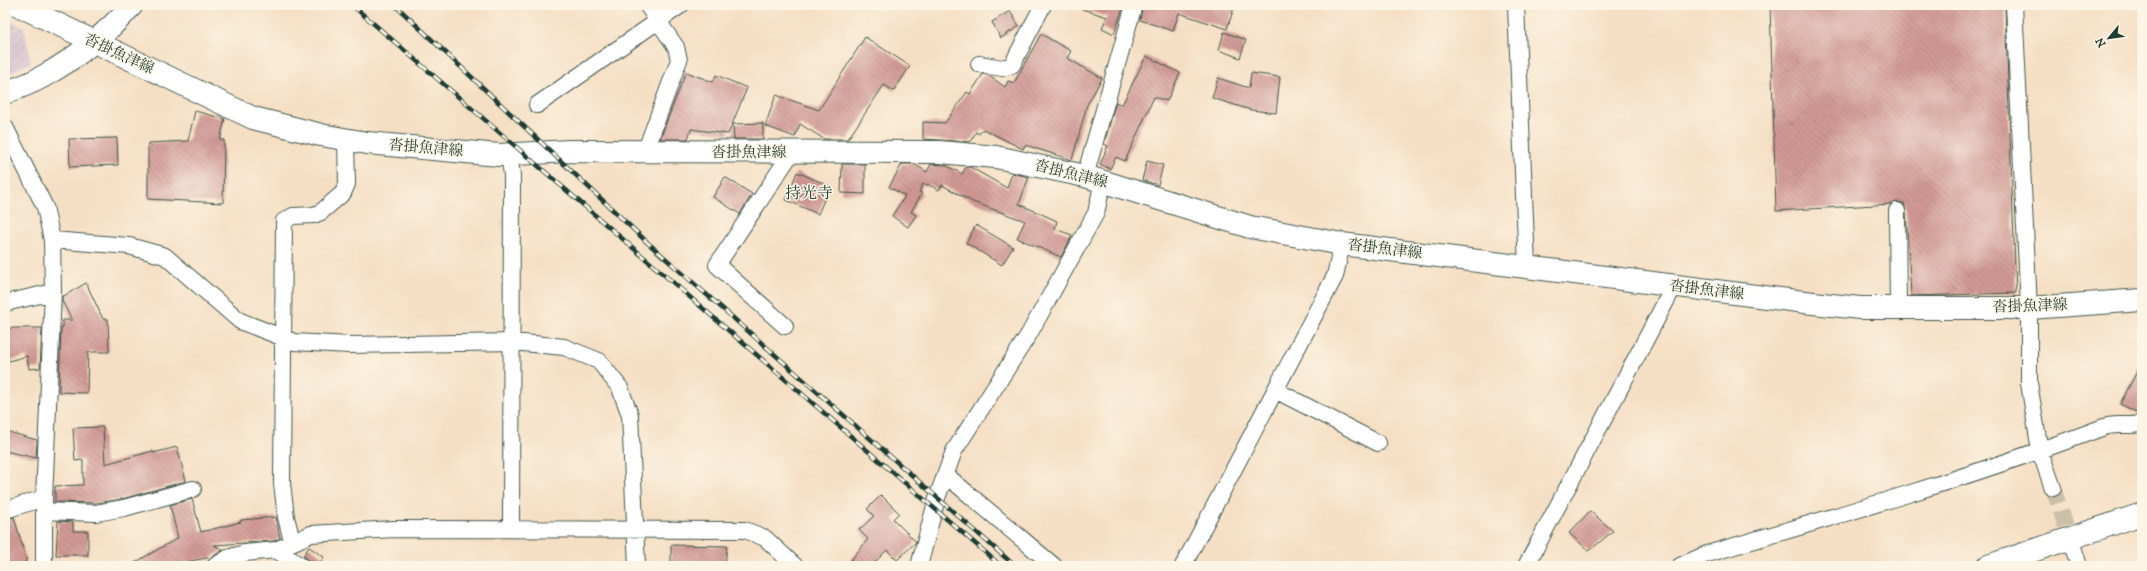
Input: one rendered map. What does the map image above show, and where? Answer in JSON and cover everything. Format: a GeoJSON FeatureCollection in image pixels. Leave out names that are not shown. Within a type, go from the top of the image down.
{"type":"FeatureCollection","features":[{"type":"Feature","properties":{"kind":"main road","name":"沓掛魚津線"},"geometry":{"type":"LineString","coordinates":[[18,5],[253,118],[367,143],[499,155],[569,151],[956,153],[996,157],[1094,179],[1250,227],[1342,244],[1528,268],[1860,308],[2029,308],[2142,300]]}},
{"type":"Feature","properties":{"kind":"main road"},"geometry":{"type":"LineString","coordinates":[[5,93],[41,78],[93,42],[132,5]]}},
{"type":"Feature","properties":{"kind":"main road"},"geometry":{"type":"LineString","coordinates":[[1988,566],[2142,514]]}},
{"type":"Feature","properties":{"kind":"street"},"geometry":{"type":"LineString","coordinates":[[645,152],[679,60],[676,47],[648,5]]}},
{"type":"Feature","properties":{"kind":"street"},"geometry":{"type":"LineString","coordinates":[[537,105],[681,5]]}},
{"type":"Feature","properties":{"kind":"street"},"geometry":{"type":"LineString","coordinates":[[979,64],[1002,68],[1012,65],[1043,5]]}},
{"type":"Feature","properties":{"kind":"street"},"geometry":{"type":"LineString","coordinates":[[919,566],[937,498],[947,476],[954,451],[1029,334],[1096,213],[1094,179],[1134,5]]}},
{"type":"Feature","properties":{"kind":"street"},"geometry":{"type":"LineString","coordinates":[[1516,5],[1528,268]]}},
{"type":"Feature","properties":{"kind":"street"},"geometry":{"type":"LineString","coordinates":[[2014,5],[2029,308],[2029,384],[2040,451],[2053,488]]}},
{"type":"Feature","properties":{"kind":"street"},"geometry":{"type":"LineString","coordinates":[[5,127],[45,207],[52,240],[52,292],[44,505],[44,566]]}},
{"type":"Feature","properties":{"kind":"street"},"geometry":{"type":"LineString","coordinates":[[292,541],[286,517],[282,482],[284,221],[293,216],[314,215],[321,212],[343,193],[347,184],[346,139]]}},
{"type":"Feature","properties":{"kind":"street"},"geometry":{"type":"LineString","coordinates":[[785,326],[717,265],[792,152]]}},
{"type":"Feature","properties":{"kind":"street"},"geometry":{"type":"LineString","coordinates":[[510,154],[512,175],[513,342],[511,528]]}},
{"type":"Feature","properties":{"kind":"street"},"geometry":{"type":"LineString","coordinates":[[1897,211],[1898,308]]}},
{"type":"Feature","properties":{"kind":"street"},"geometry":{"type":"LineString","coordinates":[[52,240],[129,246],[165,256],[240,321],[294,342],[350,345],[513,342],[564,347],[600,361],[620,388],[630,415],[638,566]]}},
{"type":"Feature","properties":{"kind":"street"},"geometry":{"type":"LineString","coordinates":[[1183,566],[1335,276],[1342,244]]}},
{"type":"Feature","properties":{"kind":"street"},"geometry":{"type":"LineString","coordinates":[[1526,566],[1674,286]]}},
{"type":"Feature","properties":{"kind":"street"},"geometry":{"type":"LineString","coordinates":[[5,303],[52,292]]}},
{"type":"Feature","properties":{"kind":"street"},"geometry":{"type":"LineString","coordinates":[[1275,390],[1378,443]]}},
{"type":"Feature","properties":{"kind":"street"},"geometry":{"type":"LineString","coordinates":[[1680,566],[1707,554],[1899,498],[2040,451],[2111,424],[2134,426],[2142,423]]}},
{"type":"Feature","properties":{"kind":"street"},"geometry":{"type":"LineString","coordinates":[[947,476],[1054,566]]}},
{"type":"Feature","properties":{"kind":"street"},"geometry":{"type":"LineString","coordinates":[[5,510],[44,505],[96,513],[124,508],[192,489]]}},
{"type":"Feature","properties":{"kind":"street"},"geometry":{"type":"LineString","coordinates":[[215,566],[228,558],[245,553],[276,550],[292,541],[311,534],[394,529],[511,528],[745,530],[756,533],[765,538],[795,566]]}},
{"type":"Feature","properties":{"kind":"street"},"geometry":{"type":"LineString","coordinates":[[2073,548],[2079,566]]}},
{"type":"Feature","properties":{"kind":"street"},"geometry":{"type":"LineString","coordinates":[[276,550],[301,566]]}},
{"type":"Feature","properties":{"kind":"shaded area"},"geometry":{"type":"Polygon","coordinates":[[[5,18],[24,28],[31,62],[5,76],[5,18]]]}},
{"type":"Feature","properties":{"kind":"building"},"geometry":{"type":"Polygon","coordinates":[[[1079,5],[1124,5],[1114,34],[1102,28],[1107,17],[1079,8],[1079,5]]]}},
{"type":"Feature","properties":{"kind":"building"},"geometry":{"type":"Polygon","coordinates":[[[1143,5],[1235,5],[1227,29],[1179,13],[1173,31],[1140,20],[1143,5]]]}},
{"type":"Feature","properties":{"kind":"building"},"geometry":{"type":"Polygon","coordinates":[[[1770,5],[2005,5],[2016,293],[1911,296],[1906,211],[1904,203],[1897,202],[1891,204],[1776,211],[1770,5]]]}},
{"type":"Feature","properties":{"kind":"building"},"geometry":{"type":"Polygon","coordinates":[[[1010,11],[1019,26],[1001,38],[992,22],[1010,11]]]}},
{"type":"Feature","properties":{"kind":"building"},"geometry":{"type":"Polygon","coordinates":[[[1224,32],[1246,40],[1240,58],[1219,50],[1224,32]]]}},
{"type":"Feature","properties":{"kind":"building"},"geometry":{"type":"Polygon","coordinates":[[[1041,34],[1071,51],[1067,58],[1102,78],[1087,105],[1072,160],[1025,145],[1023,149],[983,129],[979,134],[976,132],[970,142],[923,139],[923,122],[945,123],[967,92],[970,94],[983,74],[988,75],[1005,87],[1008,81],[1014,83],[1041,34]]]}},
{"type":"Feature","properties":{"kind":"building"},"geometry":{"type":"Polygon","coordinates":[[[865,37],[910,66],[894,91],[884,85],[848,139],[824,139],[800,124],[795,137],[765,126],[776,95],[819,110],[865,37]]]}},
{"type":"Feature","properties":{"kind":"building"},"geometry":{"type":"Polygon","coordinates":[[[1146,56],[1180,73],[1167,101],[1154,97],[1125,161],[1116,157],[1110,169],[1100,164],[1108,146],[1104,144],[1116,102],[1122,105],[1146,56]]]}},
{"type":"Feature","properties":{"kind":"building"},"geometry":{"type":"Polygon","coordinates":[[[686,72],[713,82],[716,75],[747,88],[728,134],[691,129],[688,139],[660,139],[686,72]]]}},
{"type":"Feature","properties":{"kind":"building"},"geometry":{"type":"Polygon","coordinates":[[[1251,73],[1280,77],[1276,113],[1251,110],[1212,98],[1218,78],[1249,88],[1251,73]]]}},
{"type":"Feature","properties":{"kind":"building"},"geometry":{"type":"Polygon","coordinates":[[[195,111],[225,119],[220,140],[224,140],[223,203],[148,199],[148,143],[188,141],[195,111]]]}},
{"type":"Feature","properties":{"kind":"building"},"geometry":{"type":"Polygon","coordinates":[[[763,123],[763,139],[734,139],[733,124],[763,123]]]}},
{"type":"Feature","properties":{"kind":"building"},"geometry":{"type":"Polygon","coordinates":[[[117,138],[118,165],[70,167],[69,139],[117,138]]]}},
{"type":"Feature","properties":{"kind":"building"},"geometry":{"type":"Polygon","coordinates":[[[1147,161],[1163,165],[1158,185],[1142,180],[1147,161]]]}},
{"type":"Feature","properties":{"kind":"building"},"geometry":{"type":"Polygon","coordinates":[[[842,164],[865,164],[865,194],[841,193],[842,164]]]}},
{"type":"Feature","properties":{"kind":"building"},"geometry":{"type":"Polygon","coordinates":[[[902,164],[914,164],[927,172],[931,164],[946,165],[962,174],[966,167],[970,167],[1007,188],[1012,173],[1029,177],[1019,204],[1057,221],[1055,229],[1072,235],[1069,242],[1061,257],[1017,238],[1025,221],[973,202],[942,185],[939,190],[927,184],[926,186],[923,184],[919,192],[922,193],[911,212],[916,215],[908,227],[892,216],[905,196],[889,187],[902,164]]]}},
{"type":"Feature","properties":{"kind":"building"},"geometry":{"type":"Polygon","coordinates":[[[797,172],[830,186],[818,214],[786,200],[797,172]]]}},
{"type":"Feature","properties":{"kind":"building"},"geometry":{"type":"Polygon","coordinates":[[[725,177],[752,194],[740,214],[713,197],[725,177]]]}},
{"type":"Feature","properties":{"kind":"building"},"geometry":{"type":"Polygon","coordinates":[[[976,225],[1013,247],[1002,265],[966,243],[976,225]]]}},
{"type":"Feature","properties":{"kind":"building"},"geometry":{"type":"Polygon","coordinates":[[[86,283],[103,319],[108,319],[109,352],[88,352],[87,393],[59,392],[61,327],[63,327],[63,320],[72,320],[62,301],[62,297],[86,283]]]}},
{"type":"Feature","properties":{"kind":"building"},"geometry":{"type":"Polygon","coordinates":[[[5,328],[42,328],[40,368],[29,369],[27,356],[5,362],[5,328]]]}},
{"type":"Feature","properties":{"kind":"building"},"geometry":{"type":"Polygon","coordinates":[[[2142,362],[2142,414],[2140,414],[2120,404],[2142,362]]]}},
{"type":"Feature","properties":{"kind":"building"},"geometry":{"type":"Polygon","coordinates":[[[103,427],[105,464],[153,451],[153,453],[177,447],[186,481],[122,499],[98,503],[55,502],[55,486],[83,485],[83,460],[75,461],[73,428],[103,427]]]}},
{"type":"Feature","properties":{"kind":"building"},"geometry":{"type":"Polygon","coordinates":[[[5,431],[37,440],[36,458],[5,451],[5,431]]]}},
{"type":"Feature","properties":{"kind":"building"},"geometry":{"type":"Polygon","coordinates":[[[881,495],[899,513],[893,519],[916,542],[897,560],[887,550],[871,566],[846,566],[868,539],[859,530],[874,516],[867,509],[881,495]]]}},
{"type":"Feature","properties":{"kind":"building"},"geometry":{"type":"Polygon","coordinates":[[[192,499],[201,532],[241,522],[241,520],[276,517],[280,538],[274,541],[214,545],[223,550],[212,557],[185,562],[187,566],[129,566],[178,538],[170,505],[192,499]]]}},
{"type":"Feature","properties":{"kind":"building"},"geometry":{"type":"Polygon","coordinates":[[[1590,511],[1613,531],[1589,551],[1569,533],[1590,511]]]}},
{"type":"Feature","properties":{"kind":"building"},"geometry":{"type":"Polygon","coordinates":[[[14,517],[26,559],[25,566],[5,566],[5,519],[14,517]]]}},
{"type":"Feature","properties":{"kind":"building"},"geometry":{"type":"Polygon","coordinates":[[[58,521],[73,522],[73,531],[88,531],[88,555],[56,555],[58,521]]]}},
{"type":"Feature","properties":{"kind":"building"},"geometry":{"type":"Polygon","coordinates":[[[671,545],[727,546],[725,566],[671,566],[671,545]]]}},
{"type":"Feature","properties":{"kind":"building"},"geometry":{"type":"Polygon","coordinates":[[[309,547],[324,557],[318,566],[303,556],[309,547]]]}},
{"type":"Feature","properties":{"kind":"tunnel"},"geometry":{"type":"LineString","coordinates":[[2053,488],[2073,547]]}},
{"type":"Feature","properties":{"kind":"railway"},"geometry":{"type":"LineString","coordinates":[[352,5],[1001,566]]}},
{"type":"Feature","properties":{"kind":"railway"},"geometry":{"type":"LineString","coordinates":[[395,5],[648,243],[1015,566]]}},
{"type":"Feature","properties":{"kind":"district","name":"持光寺"},"geometry":{"type":"Point","coordinates":[809,193]}}]}
